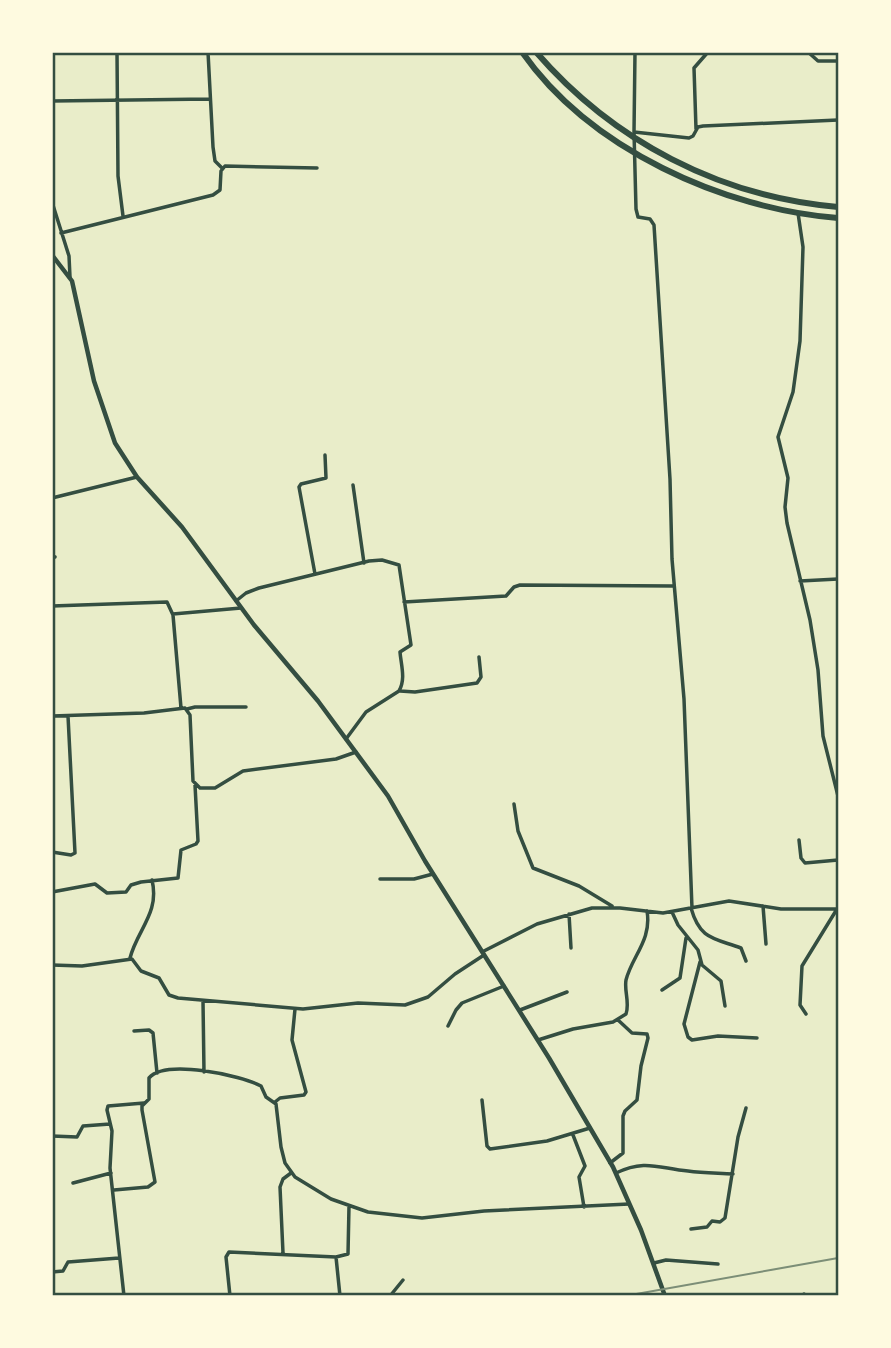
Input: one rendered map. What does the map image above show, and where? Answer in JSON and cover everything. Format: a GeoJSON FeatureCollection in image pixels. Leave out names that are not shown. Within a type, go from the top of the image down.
{"type":"FeatureCollection","features":[{"type":"Feature","properties":{"kind":"highway"},"geometry":{"type":"LineString","coordinates":[[522,52],[557,94],[606,135],[635,153],[711,190],[751,204],[838,218]]}},
{"type":"Feature","properties":{"kind":"highway"},"geometry":{"type":"LineString","coordinates":[[536,52],[565,86],[605,119],[716,179],[754,193],[838,207]]}},
{"type":"Feature","properties":{"kind":"street"},"geometry":{"type":"LineString","coordinates":[[117,52],[118,176],[123,216]]}},
{"type":"Feature","properties":{"kind":"street"},"geometry":{"type":"LineString","coordinates":[[61,233],[217,193],[221,187],[222,168],[214,156],[208,52]]}},
{"type":"Feature","properties":{"kind":"street"},"geometry":{"type":"LineString","coordinates":[[635,52],[636,213],[641,218],[650,219],[654,225],[669,450],[673,586],[684,699],[692,908],[696,925],[703,934],[741,948],[746,961]]}},
{"type":"Feature","properties":{"kind":"street"},"geometry":{"type":"LineString","coordinates":[[687,52],[707,53]]}},
{"type":"Feature","properties":{"kind":"street"},"geometry":{"type":"LineString","coordinates":[[808,52],[818,61],[838,61]]}},
{"type":"Feature","properties":{"kind":"street"},"geometry":{"type":"LineString","coordinates":[[634,136],[693,136],[696,129],[694,68],[707,53]]}},
{"type":"Feature","properties":{"kind":"street"},"geometry":{"type":"LineString","coordinates":[[52,101],[210,99]]}},
{"type":"Feature","properties":{"kind":"street"},"geometry":{"type":"LineString","coordinates":[[696,129],[703,126],[838,120]]}},
{"type":"Feature","properties":{"kind":"street"},"geometry":{"type":"LineString","coordinates":[[222,168],[229,165],[317,168]]}},
{"type":"Feature","properties":{"kind":"street"},"geometry":{"type":"LineString","coordinates":[[52,202],[71,265],[71,279],[94,381],[115,443],[137,477],[182,527],[241,608],[318,701],[388,796],[616,1173],[665,1296]]}},
{"type":"Feature","properties":{"kind":"street"},"geometry":{"type":"LineString","coordinates":[[798,213],[803,247],[800,341],[793,392],[778,437],[788,478],[785,507],[787,523],[813,637],[823,736],[838,796]]}},
{"type":"Feature","properties":{"kind":"street"},"geometry":{"type":"LineString","coordinates":[[52,255],[71,279]]}},
{"type":"Feature","properties":{"kind":"street"},"geometry":{"type":"LineString","coordinates":[[315,575],[299,487],[301,484],[327,477],[325,455]]}},
{"type":"Feature","properties":{"kind":"street"},"geometry":{"type":"LineString","coordinates":[[52,498],[137,477]]}},
{"type":"Feature","properties":{"kind":"street"},"geometry":{"type":"LineString","coordinates":[[353,485],[364,563]]}},
{"type":"Feature","properties":{"kind":"street"},"geometry":{"type":"LineString","coordinates":[[236,601],[250,591],[364,563],[382,560],[399,565],[411,645],[400,652],[403,678],[399,691]]}},
{"type":"Feature","properties":{"kind":"street"},"geometry":{"type":"LineString","coordinates":[[800,582],[838,579]]}},
{"type":"Feature","properties":{"kind":"street"},"geometry":{"type":"LineString","coordinates":[[404,602],[506,596],[514,587],[520,585],[673,586]]}},
{"type":"Feature","properties":{"kind":"street"},"geometry":{"type":"LineString","coordinates":[[52,606],[164,601],[169,604],[173,615],[181,708]]}},
{"type":"Feature","properties":{"kind":"street"},"geometry":{"type":"LineString","coordinates":[[173,615],[241,608]]}},
{"type":"Feature","properties":{"kind":"street"},"geometry":{"type":"LineString","coordinates":[[346,739],[366,712],[399,691],[415,692],[477,684],[481,677],[480,657]]}},
{"type":"Feature","properties":{"kind":"street"},"geometry":{"type":"LineString","coordinates":[[52,716],[144,713],[195,707],[246,707]]}},
{"type":"Feature","properties":{"kind":"street"},"geometry":{"type":"LineString","coordinates":[[52,892],[95,884],[107,893],[124,892],[133,884],[178,878],[181,850],[197,843],[195,785],[187,709]]}},
{"type":"Feature","properties":{"kind":"street"},"geometry":{"type":"LineString","coordinates":[[52,852],[71,855],[75,853],[68,716]]}},
{"type":"Feature","properties":{"kind":"street"},"geometry":{"type":"LineString","coordinates":[[195,785],[200,788],[215,788],[243,771],[336,759],[356,752]]}},
{"type":"Feature","properties":{"kind":"street"},"geometry":{"type":"LineString","coordinates":[[514,804],[518,831],[533,868],[579,886],[614,908]]}},
{"type":"Feature","properties":{"kind":"street"},"geometry":{"type":"LineString","coordinates":[[799,840],[805,863],[838,860]]}},
{"type":"Feature","properties":{"kind":"street"},"geometry":{"type":"LineString","coordinates":[[380,879],[414,879],[433,874]]}},
{"type":"Feature","properties":{"kind":"street"},"geometry":{"type":"LineString","coordinates":[[130,958],[147,923],[155,898],[152,880]]}},
{"type":"Feature","properties":{"kind":"street"},"geometry":{"type":"LineString","coordinates":[[52,965],[82,965],[130,958],[141,971],[159,978],[172,997],[295,1009],[358,1003],[396,1005],[414,1003],[428,997],[483,953],[525,930],[592,908],[672,912],[729,901],[801,910],[837,909]]}},
{"type":"Feature","properties":{"kind":"street"},"geometry":{"type":"LineString","coordinates":[[806,1014],[800,1004],[802,967],[838,903]]}},
{"type":"Feature","properties":{"kind":"street"},"geometry":{"type":"LineString","coordinates":[[763,906],[766,944]]}},
{"type":"Feature","properties":{"kind":"street"},"geometry":{"type":"LineString","coordinates":[[538,1040],[573,1029],[618,1020],[628,1010],[626,982],[647,930],[646,911]]}},
{"type":"Feature","properties":{"kind":"street"},"geometry":{"type":"LineString","coordinates":[[672,912],[698,950],[701,962],[684,1024],[688,1037],[692,1040],[719,1036],[757,1038]]}},
{"type":"Feature","properties":{"kind":"street"},"geometry":{"type":"LineString","coordinates":[[569,914],[571,948]]}},
{"type":"Feature","properties":{"kind":"street"},"geometry":{"type":"LineString","coordinates":[[662,990],[680,978],[686,936]]}},
{"type":"Feature","properties":{"kind":"street"},"geometry":{"type":"LineString","coordinates":[[701,962],[719,978],[725,1006]]}},
{"type":"Feature","properties":{"kind":"street"},"geometry":{"type":"LineString","coordinates":[[447,1026],[462,1003],[504,986]]}},
{"type":"Feature","properties":{"kind":"street"},"geometry":{"type":"LineString","coordinates":[[519,1010],[567,992]]}},
{"type":"Feature","properties":{"kind":"street"},"geometry":{"type":"LineString","coordinates":[[203,1000],[204,1072]]}},
{"type":"Feature","properties":{"kind":"street"},"geometry":{"type":"LineString","coordinates":[[275,1101],[283,1097],[304,1095],[306,1092],[292,1040],[295,1009]]}},
{"type":"Feature","properties":{"kind":"street"},"geometry":{"type":"LineString","coordinates":[[610,1163],[623,1153],[623,1116],[638,1100],[641,1066],[648,1038],[647,1034],[632,1033],[618,1020]]}},
{"type":"Feature","properties":{"kind":"street"},"geometry":{"type":"LineString","coordinates":[[134,1031],[149,1030],[153,1033],[157,1073]]}},
{"type":"Feature","properties":{"kind":"street"},"geometry":{"type":"LineString","coordinates":[[114,1190],[148,1187],[155,1182],[142,1110],[150,1096],[149,1078],[157,1073],[188,1070],[240,1077],[259,1084],[266,1097],[275,1101],[278,1109],[281,1147],[291,1173],[331,1199],[368,1212],[409,1218],[629,1203]]}},
{"type":"Feature","properties":{"kind":"street"},"geometry":{"type":"LineString","coordinates":[[482,1100],[487,1146],[490,1149],[547,1141],[590,1128]]}},
{"type":"Feature","properties":{"kind":"street"},"geometry":{"type":"LineString","coordinates":[[124,1296],[107,1110],[110,1105],[146,1103]]}},
{"type":"Feature","properties":{"kind":"street"},"geometry":{"type":"LineString","coordinates":[[691,1229],[707,1227],[712,1222],[724,1220],[738,1137],[746,1108]]}},
{"type":"Feature","properties":{"kind":"street"},"geometry":{"type":"LineString","coordinates":[[52,1136],[77,1137],[83,1125],[110,1124]]}},
{"type":"Feature","properties":{"kind":"street"},"geometry":{"type":"LineString","coordinates":[[573,1135],[585,1166],[579,1177],[584,1207]]}},
{"type":"Feature","properties":{"kind":"street"},"geometry":{"type":"LineString","coordinates":[[616,1173],[631,1166],[650,1164],[686,1171],[733,1174]]}},
{"type":"Feature","properties":{"kind":"street"},"geometry":{"type":"LineString","coordinates":[[73,1183],[111,1173]]}},
{"type":"Feature","properties":{"kind":"street"},"geometry":{"type":"LineString","coordinates":[[283,1253],[280,1187],[291,1173]]}},
{"type":"Feature","properties":{"kind":"street"},"geometry":{"type":"LineString","coordinates":[[230,1296],[227,1253],[336,1257],[349,1252],[349,1206]]}},
{"type":"Feature","properties":{"kind":"street"},"geometry":{"type":"LineString","coordinates":[[336,1257],[340,1296]]}},
{"type":"Feature","properties":{"kind":"street"},"geometry":{"type":"LineString","coordinates":[[52,1272],[63,1270],[68,1262],[120,1258]]}},
{"type":"Feature","properties":{"kind":"street"},"geometry":{"type":"LineString","coordinates":[[653,1264],[666,1260],[718,1264]]}},
{"type":"Feature","properties":{"kind":"street"},"geometry":{"type":"LineString","coordinates":[[390,1296],[402,1280]]}},
{"type":"Feature","properties":{"kind":"railway"},"geometry":{"type":"LineString","coordinates":[[625,1296],[838,1258]]}}]}
